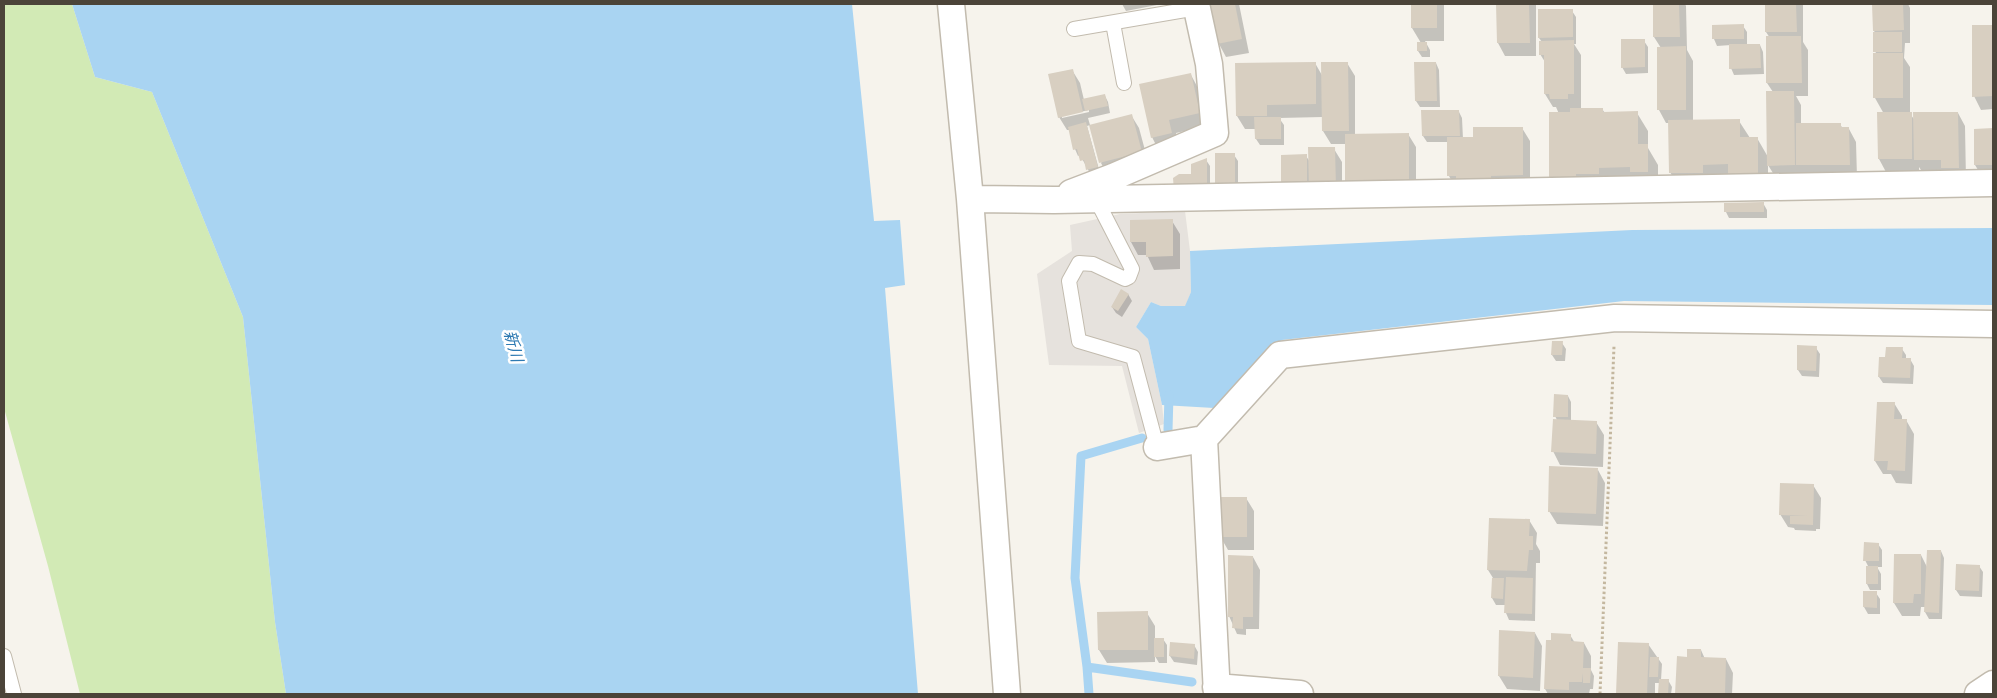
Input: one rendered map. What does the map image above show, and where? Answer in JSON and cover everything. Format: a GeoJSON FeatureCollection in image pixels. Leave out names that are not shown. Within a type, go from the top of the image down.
{"type":"FeatureCollection","features":[{"type":"Feature","properties":{"kind":"street"},"geometry":{"type":"LineString","coordinates":[[952,4],[970,199],[1007,694]]}},
{"type":"Feature","properties":{"kind":"street"},"geometry":{"type":"LineString","coordinates":[[1054,200],[1215,133],[1209,64],[1197,6]]}},
{"type":"Feature","properties":{"kind":"street"},"geometry":{"type":"LineString","coordinates":[[970,199],[1054,200],[1993,183]]}},
{"type":"Feature","properties":{"kind":"street"},"geometry":{"type":"LineString","coordinates":[[1157,447],[1204,439],[1280,355],[1615,318],[1993,324]]}},
{"type":"Feature","properties":{"kind":"street"},"geometry":{"type":"LineString","coordinates":[[1204,439],[1216,691],[1300,694]]}},
{"type":"Feature","properties":{"kind":"street"},"geometry":{"type":"LineString","coordinates":[[1978,694],[1993,684]]}},
{"type":"Feature","properties":{"kind":"lane"},"geometry":{"type":"LineString","coordinates":[[1074,29],[1197,6]]}},
{"type":"Feature","properties":{"kind":"lane"},"geometry":{"type":"LineString","coordinates":[[1113,23],[1124,83]]}},
{"type":"Feature","properties":{"kind":"lane"},"geometry":{"type":"LineString","coordinates":[[1096,199],[1132,270],[1129,277],[1125,278],[1093,264],[1079,263],[1069,280],[1079,341],[1133,357],[1157,447]]}},
{"type":"Feature","properties":{"kind":"lane"},"geometry":{"type":"LineString","coordinates":[[4,656],[14,694]]}},
{"type":"Feature","properties":{"kind":"path"},"geometry":{"type":"LineString","coordinates":[[1600,694],[1615,318]]}},
{"type":"Feature","properties":{"kind":"shaded area"},"geometry":{"type":"Polygon","coordinates":[[[1185,211],[1190,251],[1191,292],[1185,307],[1161,306],[1151,302],[1136,327],[1148,339],[1162,405],[1164,424],[1139,433],[1122,366],[1049,365],[1037,274],[1072,251],[1070,225],[1120,214],[1185,211]]]}},
{"type":"Feature","properties":{"kind":"green space"},"geometry":{"type":"Polygon","coordinates":[[[4,4],[72,4],[95,77],[152,92],[243,317],[275,622],[286,694],[80,694],[48,566],[4,408],[4,4]]]}},
{"type":"Feature","properties":{"kind":"water","name":"新川"},"geometry":{"type":"Polygon","coordinates":[[[72,4],[852,4],[874,221],[900,220],[905,285],[885,288],[918,694],[286,694],[275,622],[243,317],[152,92],[95,77],[72,4]]]}},
{"type":"Feature","properties":{"kind":"water"},"geometry":{"type":"Polygon","coordinates":[[[1993,228],[1993,305],[1624,301],[1282,340],[1214,408],[1162,405],[1148,339],[1136,327],[1151,302],[1161,306],[1185,306],[1191,292],[1190,251],[1632,230],[1993,228]]]}},
{"type":"Feature","properties":{"kind":"building"},"geometry":{"type":"Polygon","coordinates":[[[1209,4],[1235,4],[1242,39],[1217,44],[1209,4]]]}},
{"type":"Feature","properties":{"kind":"building"},"geometry":{"type":"Polygon","coordinates":[[[1411,4],[1437,4],[1437,28],[1411,28],[1411,4]]]}},
{"type":"Feature","properties":{"kind":"building"},"geometry":{"type":"Polygon","coordinates":[[[1496,4],[1529,4],[1530,43],[1497,43],[1496,4]]]}},
{"type":"Feature","properties":{"kind":"building"},"geometry":{"type":"Polygon","coordinates":[[[1653,4],[1679,4],[1680,37],[1653,37],[1653,4]]]}},
{"type":"Feature","properties":{"kind":"building"},"geometry":{"type":"Polygon","coordinates":[[[1765,4],[1796,4],[1797,32],[1765,32],[1765,4]]]}},
{"type":"Feature","properties":{"kind":"building"},"geometry":{"type":"Polygon","coordinates":[[[1872,4],[1903,4],[1904,30],[1873,31],[1872,4]]]}},
{"type":"Feature","properties":{"kind":"building"},"geometry":{"type":"Polygon","coordinates":[[[1538,9],[1573,9],[1573,37],[1538,38],[1538,9]]]}},
{"type":"Feature","properties":{"kind":"building"},"geometry":{"type":"Polygon","coordinates":[[[1744,24],[1744,39],[1712,39],[1712,25],[1744,24]]]}},
{"type":"Feature","properties":{"kind":"building"},"geometry":{"type":"Polygon","coordinates":[[[1972,25],[1993,25],[1993,96],[1972,97],[1972,25]]]}},
{"type":"Feature","properties":{"kind":"building"},"geometry":{"type":"Polygon","coordinates":[[[1873,32],[1902,32],[1902,52],[1873,52],[1873,32]]]}},
{"type":"Feature","properties":{"kind":"building"},"geometry":{"type":"Polygon","coordinates":[[[1766,36],[1801,36],[1802,83],[1766,83],[1766,36]]]}},
{"type":"Feature","properties":{"kind":"building"},"geometry":{"type":"Polygon","coordinates":[[[1621,39],[1645,39],[1645,67],[1621,68],[1621,39]]]}},
{"type":"Feature","properties":{"kind":"building"},"geometry":{"type":"Polygon","coordinates":[[[1574,40],[1574,94],[1568,94],[1568,99],[1550,99],[1549,94],[1544,94],[1544,55],[1539,55],[1539,41],[1574,40]]]}},
{"type":"Feature","properties":{"kind":"building"},"geometry":{"type":"Polygon","coordinates":[[[1417,42],[1427,42],[1427,51],[1417,51],[1417,42]]]}},
{"type":"Feature","properties":{"kind":"building"},"geometry":{"type":"Polygon","coordinates":[[[1729,44],[1760,44],[1761,68],[1729,69],[1729,44]]]}},
{"type":"Feature","properties":{"kind":"building"},"geometry":{"type":"Polygon","coordinates":[[[1686,46],[1686,110],[1657,110],[1657,47],[1686,46]]]}},
{"type":"Feature","properties":{"kind":"building"},"geometry":{"type":"Polygon","coordinates":[[[1873,53],[1903,53],[1903,98],[1873,98],[1873,53]]]}},
{"type":"Feature","properties":{"kind":"building"},"geometry":{"type":"Polygon","coordinates":[[[1316,62],[1316,104],[1267,105],[1267,116],[1236,116],[1235,63],[1316,62]]]}},
{"type":"Feature","properties":{"kind":"building"},"geometry":{"type":"Polygon","coordinates":[[[1321,62],[1348,62],[1349,131],[1322,131],[1321,62]]]}},
{"type":"Feature","properties":{"kind":"building"},"geometry":{"type":"Polygon","coordinates":[[[1414,62],[1436,62],[1437,101],[1415,101],[1414,62]]]}},
{"type":"Feature","properties":{"kind":"building"},"geometry":{"type":"Polygon","coordinates":[[[1073,69],[1083,112],[1058,118],[1048,74],[1073,69]]]}},
{"type":"Feature","properties":{"kind":"building"},"geometry":{"type":"Polygon","coordinates":[[[1191,73],[1200,113],[1169,120],[1172,133],[1151,138],[1139,84],[1191,73]]]}},
{"type":"Feature","properties":{"kind":"building"},"geometry":{"type":"Polygon","coordinates":[[[1766,91],[1794,91],[1795,165],[1767,166],[1766,91]]]}},
{"type":"Feature","properties":{"kind":"building"},"geometry":{"type":"Polygon","coordinates":[[[1105,94],[1108,106],[1085,111],[1082,99],[1105,94]]]}},
{"type":"Feature","properties":{"kind":"building"},"geometry":{"type":"Polygon","coordinates":[[[1570,108],[1603,108],[1603,112],[1638,111],[1638,144],[1648,144],[1648,172],[1630,172],[1630,167],[1599,168],[1599,174],[1576,174],[1576,180],[1549,180],[1549,112],[1570,112],[1570,108]]]}},
{"type":"Feature","properties":{"kind":"building"},"geometry":{"type":"Polygon","coordinates":[[[1421,110],[1459,110],[1460,136],[1422,136],[1421,110]]]}},
{"type":"Feature","properties":{"kind":"building"},"geometry":{"type":"Polygon","coordinates":[[[1877,112],[1912,112],[1912,159],[1878,159],[1877,112]]]}},
{"type":"Feature","properties":{"kind":"building"},"geometry":{"type":"Polygon","coordinates":[[[1913,112],[1958,112],[1959,168],[1941,168],[1941,160],[1914,160],[1913,112]]]}},
{"type":"Feature","properties":{"kind":"building"},"geometry":{"type":"Polygon","coordinates":[[[1132,114],[1142,152],[1099,163],[1089,125],[1132,114]]]}},
{"type":"Feature","properties":{"kind":"building"},"geometry":{"type":"Polygon","coordinates":[[[1254,117],[1281,117],[1281,139],[1255,139],[1254,117]]]}},
{"type":"Feature","properties":{"kind":"building"},"geometry":{"type":"Polygon","coordinates":[[[1740,119],[1740,137],[1758,137],[1758,175],[1728,175],[1728,164],[1703,165],[1703,173],[1669,173],[1668,120],[1740,119]]]}},
{"type":"Feature","properties":{"kind":"building"},"geometry":{"type":"Polygon","coordinates":[[[1086,122],[1098,167],[1086,170],[1084,160],[1080,161],[1077,149],[1073,150],[1068,127],[1086,122]]]}},
{"type":"Feature","properties":{"kind":"building"},"geometry":{"type":"Polygon","coordinates":[[[1796,123],[1841,123],[1841,127],[1849,127],[1850,165],[1796,165],[1796,123]]]}},
{"type":"Feature","properties":{"kind":"building"},"geometry":{"type":"Polygon","coordinates":[[[1473,127],[1523,127],[1523,175],[1491,176],[1491,182],[1456,182],[1456,176],[1447,176],[1447,137],[1473,137],[1473,127]]]}},
{"type":"Feature","properties":{"kind":"building"},"geometry":{"type":"Polygon","coordinates":[[[1993,128],[1993,165],[1974,165],[1974,129],[1993,128]]]}},
{"type":"Feature","properties":{"kind":"building"},"geometry":{"type":"Polygon","coordinates":[[[1409,133],[1409,182],[1345,183],[1345,134],[1409,133]]]}},
{"type":"Feature","properties":{"kind":"building"},"geometry":{"type":"Polygon","coordinates":[[[1308,147],[1335,147],[1336,188],[1309,188],[1308,147]]]}},
{"type":"Feature","properties":{"kind":"building"},"geometry":{"type":"Polygon","coordinates":[[[1215,153],[1235,153],[1235,184],[1215,184],[1215,153]]]}},
{"type":"Feature","properties":{"kind":"building"},"geometry":{"type":"Polygon","coordinates":[[[1307,154],[1307,188],[1281,189],[1281,155],[1307,154]]]}},
{"type":"Feature","properties":{"kind":"building"},"geometry":{"type":"Polygon","coordinates":[[[1207,158],[1207,191],[1174,191],[1173,178],[1179,174],[1191,174],[1191,164],[1207,158]]]}},
{"type":"Feature","properties":{"kind":"building"},"geometry":{"type":"Polygon","coordinates":[[[1764,202],[1764,212],[1724,212],[1724,203],[1764,202]]]}},
{"type":"Feature","properties":{"kind":"building"},"geometry":{"type":"Polygon","coordinates":[[[1173,219],[1173,256],[1146,257],[1146,242],[1130,242],[1130,220],[1173,219]]]}},
{"type":"Feature","properties":{"kind":"building"},"geometry":{"type":"Polygon","coordinates":[[[1121,289],[1129,294],[1118,311],[1111,307],[1121,289]]]}},
{"type":"Feature","properties":{"kind":"building"},"geometry":{"type":"Polygon","coordinates":[[[1552,341],[1563,341],[1562,355],[1551,355],[1552,341]]]}},
{"type":"Feature","properties":{"kind":"building"},"geometry":{"type":"Polygon","coordinates":[[[1797,345],[1817,346],[1816,371],[1797,370],[1797,345]]]}},
{"type":"Feature","properties":{"kind":"building"},"geometry":{"type":"Polygon","coordinates":[[[1886,347],[1903,347],[1902,358],[1911,358],[1910,378],[1878,377],[1879,357],[1885,357],[1886,347]]]}},
{"type":"Feature","properties":{"kind":"building"},"geometry":{"type":"Polygon","coordinates":[[[1554,394],[1568,395],[1568,417],[1553,417],[1554,394]]]}},
{"type":"Feature","properties":{"kind":"building"},"geometry":{"type":"Polygon","coordinates":[[[1877,402],[1895,402],[1894,419],[1907,419],[1905,471],[1887,470],[1888,461],[1874,461],[1877,402]]]}},
{"type":"Feature","properties":{"kind":"building"},"geometry":{"type":"Polygon","coordinates":[[[1553,419],[1597,421],[1596,454],[1551,452],[1553,419]]]}},
{"type":"Feature","properties":{"kind":"building"},"geometry":{"type":"Polygon","coordinates":[[[1549,466],[1598,468],[1596,514],[1548,512],[1549,466]]]}},
{"type":"Feature","properties":{"kind":"building"},"geometry":{"type":"Polygon","coordinates":[[[1780,483],[1814,484],[1813,525],[1790,524],[1790,516],[1807,516],[1779,515],[1780,483]]]}},
{"type":"Feature","properties":{"kind":"building"},"geometry":{"type":"Polygon","coordinates":[[[1219,497],[1247,497],[1247,537],[1219,537],[1219,497]]]}},
{"type":"Feature","properties":{"kind":"building"},"geometry":{"type":"Polygon","coordinates":[[[1489,518],[1530,519],[1529,536],[1533,536],[1533,550],[1529,550],[1527,571],[1487,570],[1489,518]]]}},
{"type":"Feature","properties":{"kind":"building"},"geometry":{"type":"Polygon","coordinates":[[[1864,542],[1879,543],[1879,561],[1863,561],[1864,542]]]}},
{"type":"Feature","properties":{"kind":"building"},"geometry":{"type":"Polygon","coordinates":[[[1927,550],[1941,550],[1939,613],[1924,612],[1927,550]]]}},
{"type":"Feature","properties":{"kind":"building"},"geometry":{"type":"Polygon","coordinates":[[[1894,554],[1921,554],[1921,594],[1914,594],[1913,603],[1893,603],[1894,554]]]}},
{"type":"Feature","properties":{"kind":"building"},"geometry":{"type":"Polygon","coordinates":[[[1228,555],[1253,556],[1253,617],[1243,617],[1243,629],[1232,628],[1233,617],[1228,617],[1228,555]]]}},
{"type":"Feature","properties":{"kind":"building"},"geometry":{"type":"Polygon","coordinates":[[[1956,564],[1980,565],[1979,591],[1955,590],[1956,564]]]}},
{"type":"Feature","properties":{"kind":"building"},"geometry":{"type":"Polygon","coordinates":[[[1866,566],[1878,566],[1878,584],[1866,584],[1866,566]]]}},
{"type":"Feature","properties":{"kind":"building"},"geometry":{"type":"Polygon","coordinates":[[[1506,577],[1533,578],[1532,614],[1504,613],[1506,577]]]}},
{"type":"Feature","properties":{"kind":"building"},"geometry":{"type":"Polygon","coordinates":[[[1492,578],[1504,578],[1503,599],[1491,598],[1492,578]]]}},
{"type":"Feature","properties":{"kind":"building"},"geometry":{"type":"Polygon","coordinates":[[[1863,591],[1877,591],[1877,608],[1863,607],[1863,591]]]}},
{"type":"Feature","properties":{"kind":"building"},"geometry":{"type":"Polygon","coordinates":[[[1148,611],[1148,650],[1098,650],[1097,612],[1148,611]]]}},
{"type":"Feature","properties":{"kind":"building"},"geometry":{"type":"Polygon","coordinates":[[[1499,630],[1535,632],[1533,678],[1498,676],[1499,630]]]}},
{"type":"Feature","properties":{"kind":"building"},"geometry":{"type":"Polygon","coordinates":[[[1551,633],[1571,634],[1571,641],[1584,642],[1583,668],[1591,668],[1590,683],[1583,683],[1583,673],[1582,682],[1569,682],[1569,690],[1544,689],[1546,640],[1551,640],[1551,633]]]}},
{"type":"Feature","properties":{"kind":"building"},"geometry":{"type":"Polygon","coordinates":[[[1154,638],[1164,638],[1164,657],[1154,657],[1154,638]]]}},
{"type":"Feature","properties":{"kind":"building"},"geometry":{"type":"Polygon","coordinates":[[[1170,642],[1195,644],[1194,659],[1169,656],[1170,642]]]}},
{"type":"Feature","properties":{"kind":"building"},"geometry":{"type":"Polygon","coordinates":[[[1618,642],[1649,643],[1647,694],[1616,694],[1618,642]]]}},
{"type":"Feature","properties":{"kind":"building"},"geometry":{"type":"Polygon","coordinates":[[[1687,649],[1701,649],[1701,657],[1726,658],[1725,694],[1675,694],[1677,656],[1687,657],[1687,649]]]}},
{"type":"Feature","properties":{"kind":"building"},"geometry":{"type":"Polygon","coordinates":[[[1650,657],[1659,657],[1658,677],[1649,677],[1650,657]]]}},
{"type":"Feature","properties":{"kind":"building"},"geometry":{"type":"Polygon","coordinates":[[[1659,679],[1669,679],[1668,694],[1658,694],[1659,679]]]}},
{"type":"Feature","properties":{"kind":"waterway"},"geometry":{"type":"LineString","coordinates":[[1168,430],[1169,395]]}},
{"type":"Feature","properties":{"kind":"waterway"},"geometry":{"type":"LineString","coordinates":[[1089,694],[1075,578],[1081,456],[1142,438]]}},
{"type":"Feature","properties":{"kind":"waterway"},"geometry":{"type":"LineString","coordinates":[[1087,667],[1192,682]]}}]}
